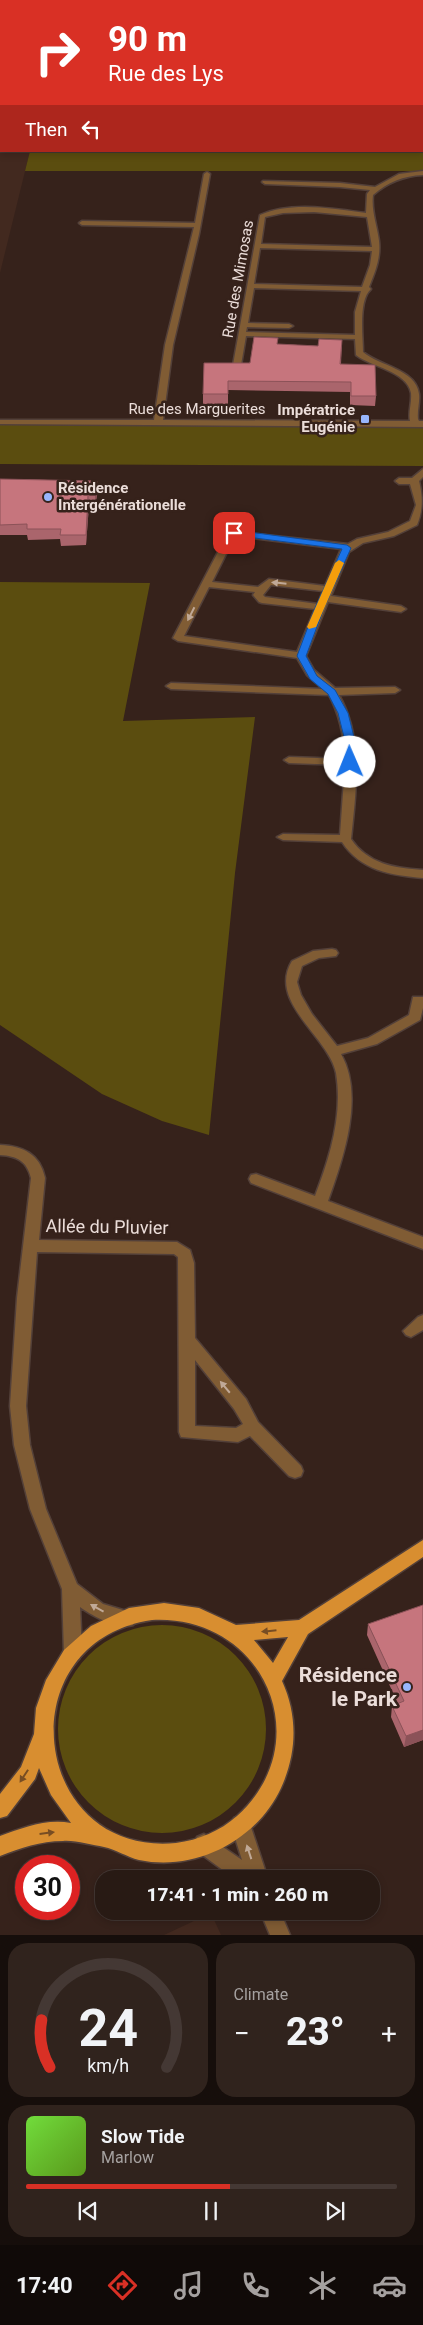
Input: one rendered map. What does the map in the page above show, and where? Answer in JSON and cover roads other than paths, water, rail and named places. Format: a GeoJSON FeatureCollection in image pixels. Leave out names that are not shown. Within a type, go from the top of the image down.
{"type":"FeatureCollection","features":[{"type":"Feature","properties":{"kind":"main road"},"geometry":{"type":"LineString","coordinates":[[275,1677],[302,1628],[423,1548]]}},
{"type":"Feature","properties":{"kind":"main road"},"geometry":{"type":"LineString","coordinates":[[0,1846],[30,1835],[64,1831],[112,1840],[141,1849],[173,1851],[204,1844],[241,1825],[269,1794],[285,1755],[287,1715],[275,1677],[258,1652],[235,1633],[214,1621],[183,1614],[155,1613],[127,1619],[98,1632],[73,1653],[54,1678],[44,1708],[41,1739],[46,1770],[61,1799],[83,1823],[112,1840]]}},
{"type":"Feature","properties":{"kind":"main road"},"geometry":{"type":"LineString","coordinates":[[235,1633],[302,1628]]}},
{"type":"Feature","properties":{"kind":"main road"},"geometry":{"type":"LineString","coordinates":[[0,1809],[28,1772],[41,1739]]}},
{"type":"Feature","properties":{"kind":"street"},"geometry":{"type":"LineString","coordinates":[[419,424],[411,414],[414,391],[411,384],[403,376],[365,360],[359,354],[359,333],[360,306],[375,265],[374,227],[369,215],[368,199],[370,194],[400,174],[423,173]]}},
{"type":"Feature","properties":{"kind":"street"},"geometry":{"type":"LineString","coordinates":[[158,423],[169,345],[198,225],[207,174]]}},
{"type":"Feature","properties":{"kind":"street"},"geometry":{"type":"LineString","coordinates":[[265,182],[340,184],[376,189]]}},
{"type":"Feature","properties":{"kind":"street","name":"Rue des Mimosas"},"geometry":{"type":"LineString","coordinates":[[237,365],[252,286],[262,216],[270,212],[308,210],[369,215]]}},
{"type":"Feature","properties":{"kind":"street"},"geometry":{"type":"LineString","coordinates":[[82,223],[198,225]]}},
{"type":"Feature","properties":{"kind":"street"},"geometry":{"type":"LineString","coordinates":[[258,246],[376,249]]}},
{"type":"Feature","properties":{"kind":"street"},"geometry":{"type":"LineString","coordinates":[[252,286],[367,289]]}},
{"type":"Feature","properties":{"kind":"street"},"geometry":{"type":"LineString","coordinates":[[244,325],[359,333]]}},
{"type":"Feature","properties":{"kind":"street"},"geometry":{"type":"LineString","coordinates":[[242,334],[359,333]]}},
{"type":"Feature","properties":{"kind":"street","name":"Rue des Marguerites"},"geometry":{"type":"LineString","coordinates":[[0,422],[419,424]]}},
{"type":"Feature","properties":{"kind":"street"},"geometry":{"type":"LineString","coordinates":[[398,481],[414,481],[423,472]]}},
{"type":"Feature","properties":{"kind":"street"},"geometry":{"type":"LineString","coordinates":[[301,656],[178,638],[232,533],[347,548],[360,541],[403,530],[414,523],[420,505],[414,481]]}},
{"type":"Feature","properties":{"kind":"street"},"geometry":{"type":"LineString","coordinates":[[301,656],[324,598],[347,548]]}},
{"type":"Feature","properties":{"kind":"street"},"geometry":{"type":"LineString","coordinates":[[324,598],[262,600],[258,595],[263,586],[269,582],[324,598],[401,608]]}},
{"type":"Feature","properties":{"kind":"street"},"geometry":{"type":"LineString","coordinates":[[206,584],[261,590]]}},
{"type":"Feature","properties":{"kind":"street"},"geometry":{"type":"LineString","coordinates":[[301,656],[313,678],[332,692],[343,713],[351,745],[345,839],[352,851],[362,860],[379,868],[423,874]]}},
{"type":"Feature","properties":{"kind":"street"},"geometry":{"type":"LineString","coordinates":[[171,686],[332,692],[395,690]]}},
{"type":"Feature","properties":{"kind":"street"},"geometry":{"type":"LineString","coordinates":[[289,760],[350,762]]}},
{"type":"Feature","properties":{"kind":"street"},"geometry":{"type":"LineString","coordinates":[[284,837],[345,839]]}},
{"type":"Feature","properties":{"kind":"street"},"geometry":{"type":"LineString","coordinates":[[320,1203],[336,1158],[345,1113],[342,1070],[326,1040],[300,1007],[291,981],[296,964],[317,954],[332,953]]}},
{"type":"Feature","properties":{"kind":"street"},"geometry":{"type":"LineString","coordinates":[[332,1052],[372,1041],[415,1017],[418,1000]]}},
{"type":"Feature","properties":{"kind":"street"},"geometry":{"type":"LineString","coordinates":[[0,1150],[21,1154],[31,1160],[36,1167],[38,1178],[21,1348],[18,1406],[22,1445],[38,1509],[71,1589],[73,1653]]}},
{"type":"Feature","properties":{"kind":"street"},"geometry":{"type":"LineString","coordinates":[[256,1179],[423,1243]]}},
{"type":"Feature","properties":{"kind":"street","name":"Allée du Pluvier"},"geometry":{"type":"LineString","coordinates":[[30,1246],[177,1248],[184,1254],[187,1263],[188,1432],[238,1435],[252,1427]]}},
{"type":"Feature","properties":{"kind":"street"},"geometry":{"type":"LineString","coordinates":[[187,1340],[240,1404],[252,1427],[295,1472]]}},
{"type":"Feature","properties":{"kind":"street"},"geometry":{"type":"LineString","coordinates":[[71,1589],[98,1610],[127,1619]]}},
{"type":"Feature","properties":{"kind":"street"},"geometry":{"type":"LineString","coordinates":[[241,1825],[255,1870]]}},
{"type":"Feature","properties":{"kind":"street"},"geometry":{"type":"LineString","coordinates":[[204,1844],[240,1870]]}},
{"type":"Feature","properties":{"kind":"street"},"geometry":{"type":"LineString","coordinates":[[274,1920],[280,1935]]}},
{"type":"Feature","properties":{"kind":"place","name":"Impératrice Eugénie"},"geometry":{"type":"Point","coordinates":[365,419]}},
{"type":"Feature","properties":{"kind":"place","name":"Résidence Intergénérationelle"},"geometry":{"type":"Point","coordinates":[48,497]}},
{"type":"Feature","properties":{"kind":"place","name":"Résidence le Park"},"geometry":{"type":"Point","coordinates":[407,1687]}}]}
